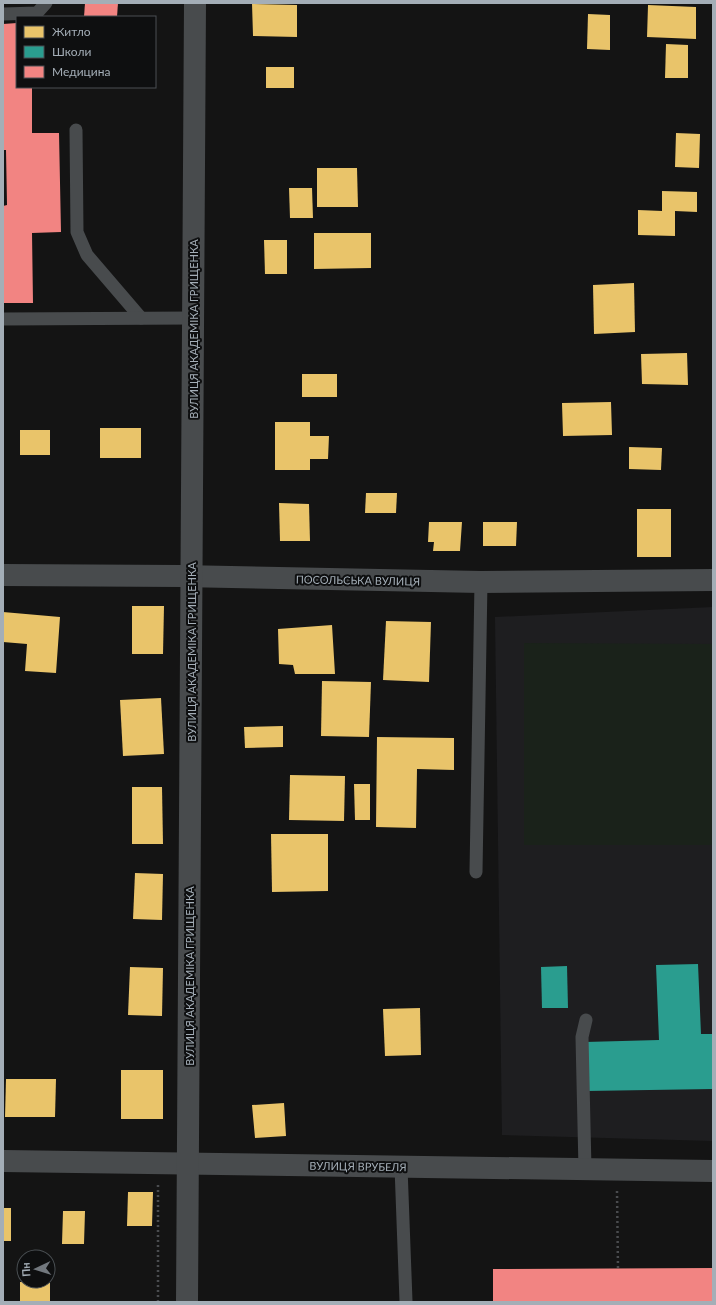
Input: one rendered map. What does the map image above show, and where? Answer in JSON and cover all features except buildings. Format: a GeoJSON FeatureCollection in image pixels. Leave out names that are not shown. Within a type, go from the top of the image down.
{"type":"FeatureCollection","features":[{"type":"Feature","properties":{"kind":"street","name":"ВУЛИЦЯ АКАДЕМІКА ГРИЩЕНКА"},"geometry":{"type":"LineString","coordinates":[[188,1302],[195,3]]}},
{"type":"Feature","properties":{"kind":"street","name":"ПОСОЛЬСЬКА ВУЛИЦЯ"},"geometry":{"type":"LineString","coordinates":[[3,575],[192,576],[481,582],[713,580]]}},
{"type":"Feature","properties":{"kind":"street","name":"ВУЛИЦЯ ВРУБЕЛЯ"},"geometry":{"type":"LineString","coordinates":[[3,1161],[713,1171]]}},
{"type":"Feature","properties":{"kind":"lane"},"geometry":{"type":"LineString","coordinates":[[3,14],[37,13],[46,3]]}},
{"type":"Feature","properties":{"kind":"lane"},"geometry":{"type":"LineString","coordinates":[[76,130],[77,232],[87,255],[141,318]]}},
{"type":"Feature","properties":{"kind":"lane"},"geometry":{"type":"LineString","coordinates":[[3,318],[193,318]]}},
{"type":"Feature","properties":{"kind":"lane"},"geometry":{"type":"LineString","coordinates":[[476,872],[481,582]]}},
{"type":"Feature","properties":{"kind":"lane"},"geometry":{"type":"LineString","coordinates":[[585,1169],[582,1037],[586,1020]]}},
{"type":"Feature","properties":{"kind":"lane"},"geometry":{"type":"LineString","coordinates":[[401,1167],[406,1301]]}},
{"type":"Feature","properties":{"kind":"path"},"geometry":{"type":"LineString","coordinates":[[158,1164],[158,1302]]}},
{"type":"Feature","properties":{"kind":"path"},"geometry":{"type":"LineString","coordinates":[[616,1170],[618,1269]]}},
{"type":"Feature","properties":{"kind":"shaded area"},"geometry":{"type":"Polygon","coordinates":[[[713,607],[713,1141],[502,1135],[495,617],[713,607]]]}},
{"type":"Feature","properties":{"kind":"shaded area"},"geometry":{"type":"Polygon","coordinates":[[[524,643],[713,644],[713,845],[524,845],[524,643]]]}}]}
